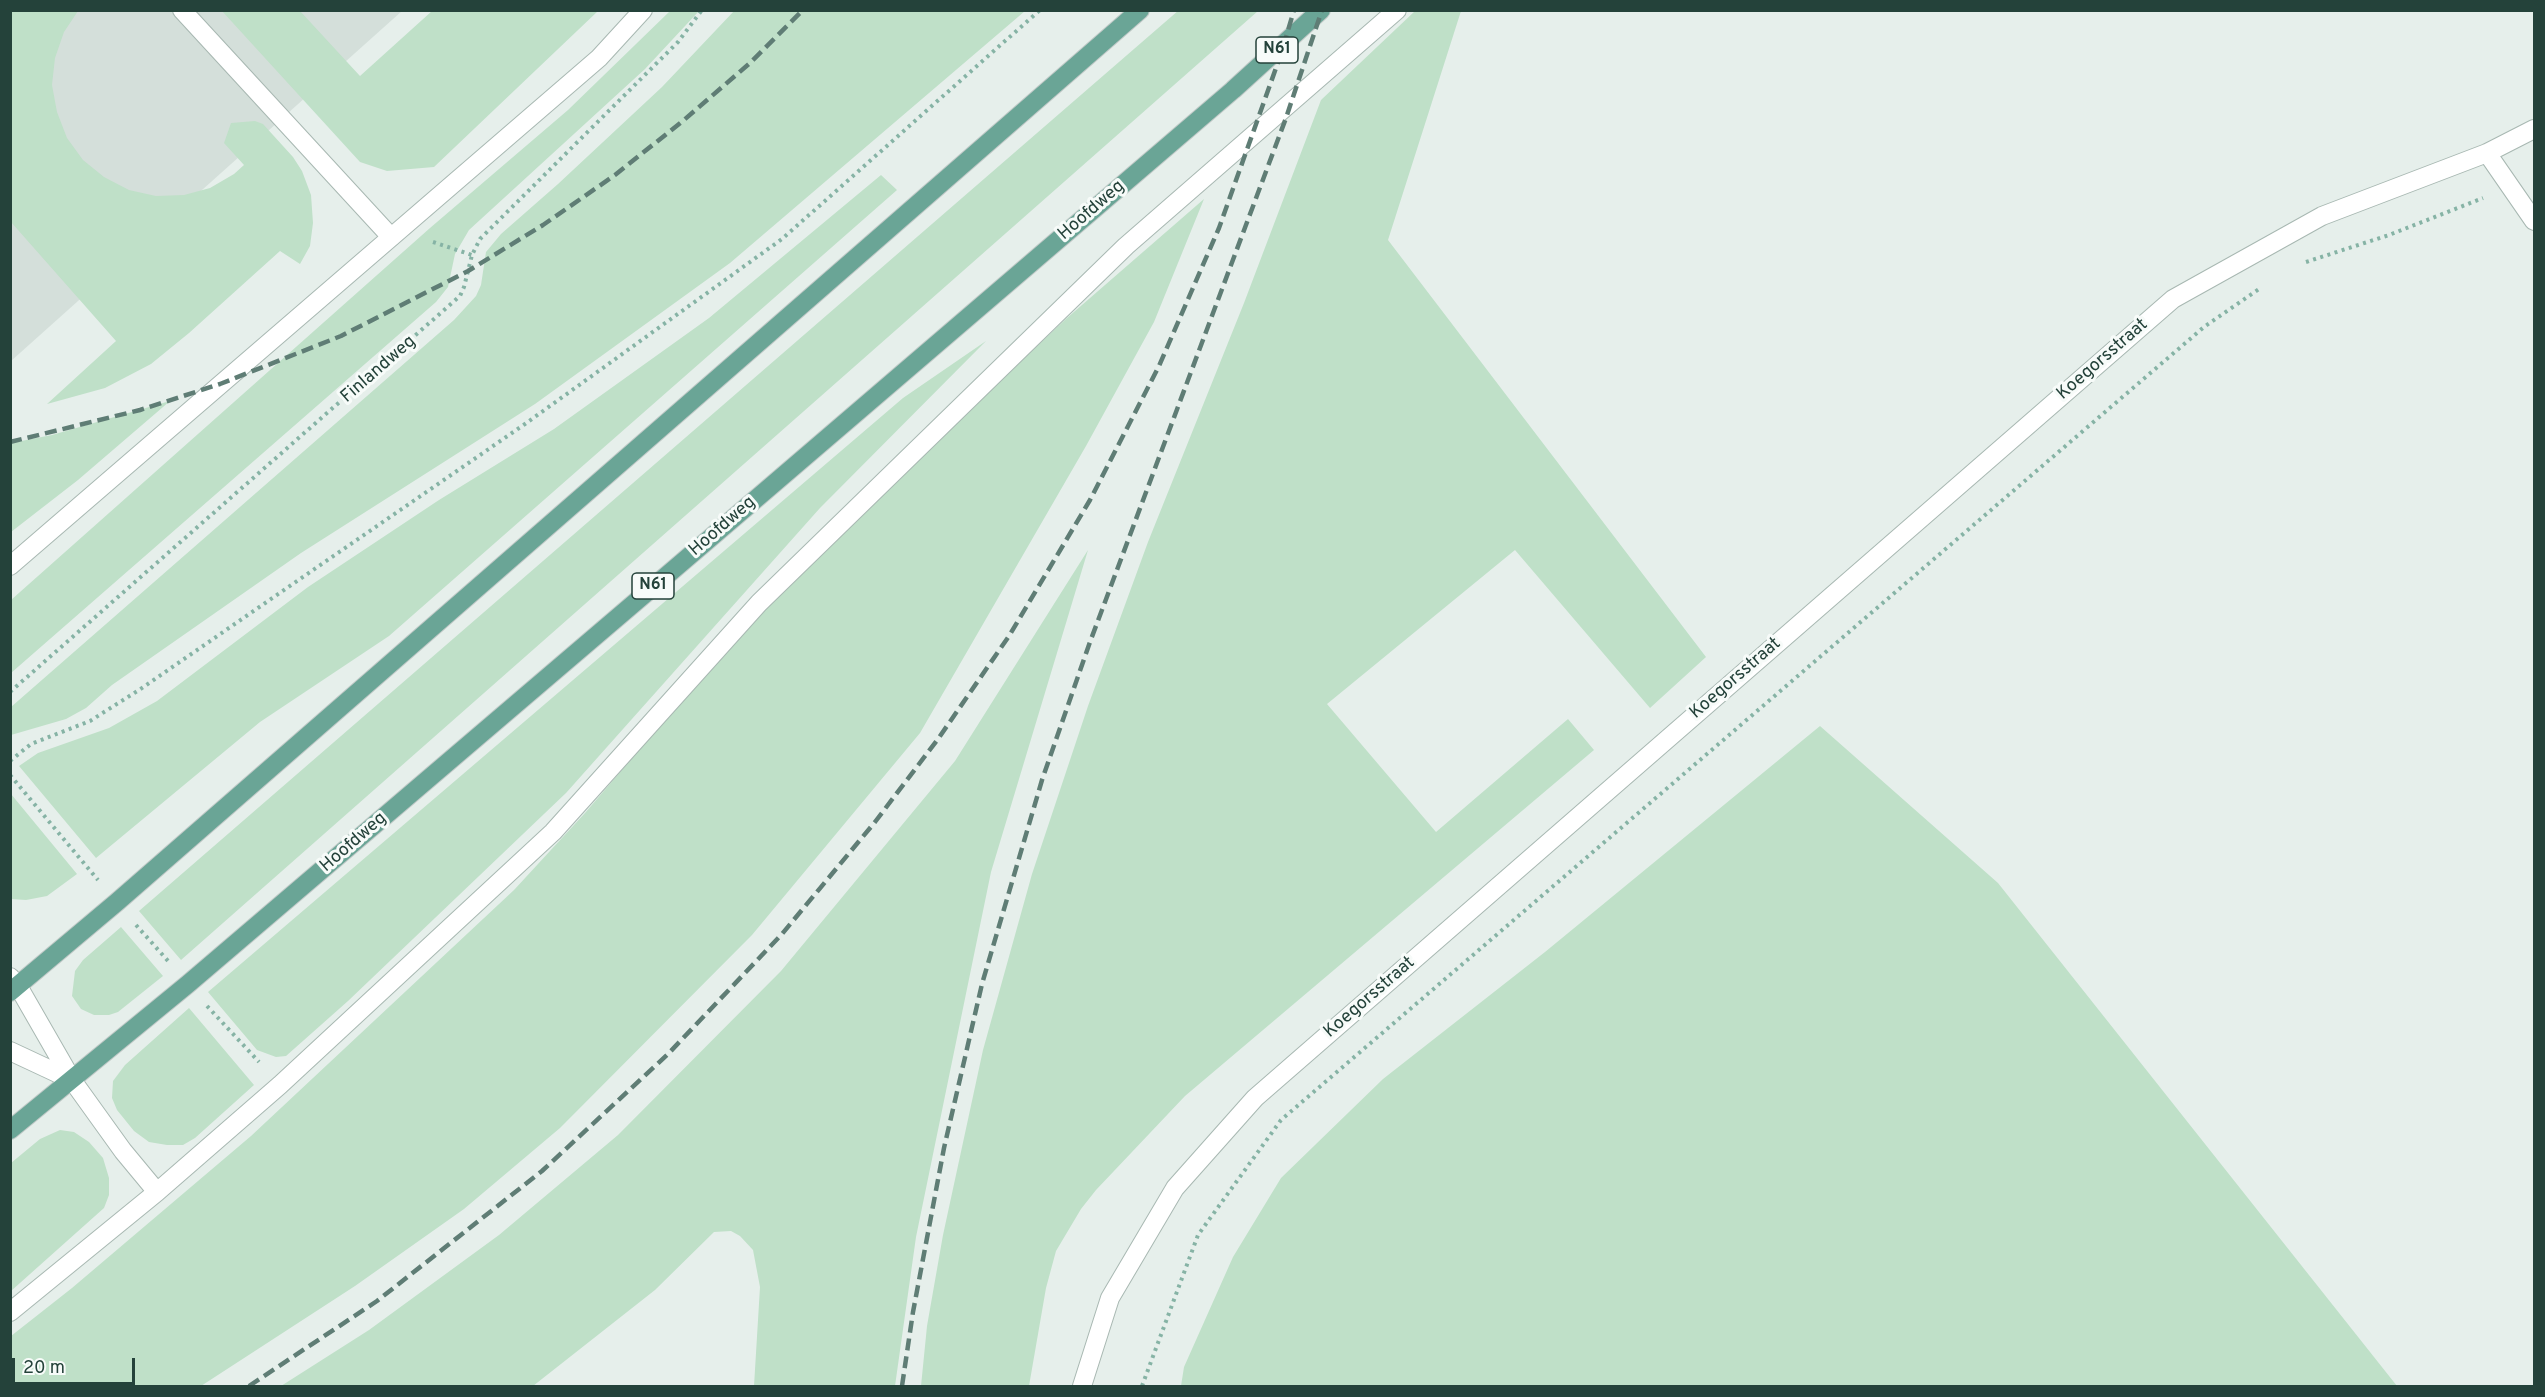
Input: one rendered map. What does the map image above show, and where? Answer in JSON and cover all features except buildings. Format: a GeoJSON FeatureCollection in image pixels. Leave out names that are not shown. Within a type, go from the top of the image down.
{"type":"FeatureCollection","features":[{"type":"Feature","properties":{"kind":"main road"},"geometry":{"type":"LineString","coordinates":[[13,985],[117,902],[1140,10]]}},
{"type":"Feature","properties":{"kind":"main road","name":"Hoofdweg"},"geometry":{"type":"LineString","coordinates":[[10,1131],[188,984],[1233,90],[1321,10]]}},
{"type":"Feature","properties":{"kind":"street"},"geometry":{"type":"LineString","coordinates":[[182,10],[391,237]]}},
{"type":"Feature","properties":{"kind":"street"},"geometry":{"type":"LineString","coordinates":[[10,566],[599,58],[643,10]]}},
{"type":"Feature","properties":{"kind":"street"},"geometry":{"type":"LineString","coordinates":[[10,1312],[157,1192],[280,1085],[553,832],[759,603],[1126,246],[1397,10]]}},
{"type":"Feature","properties":{"kind":"street","name":"Koegorsstraat"},"geometry":{"type":"LineString","coordinates":[[1082,1386],[1110,1298],[1175,1188],[1263,1090],[2173,298],[2322,216],[2487,153],[2535,129]]}},
{"type":"Feature","properties":{"kind":"street"},"geometry":{"type":"LineString","coordinates":[[2487,153],[2535,221]]}},
{"type":"Feature","properties":{"kind":"street"},"geometry":{"type":"LineString","coordinates":[[13,985],[72,1080],[123,1151],[157,1192]]}},
{"type":"Feature","properties":{"kind":"street"},"geometry":{"type":"LineString","coordinates":[[10,1051],[72,1080]]}},
{"type":"Feature","properties":{"kind":"path","name":"Finlandweg"},"geometry":{"type":"LineString","coordinates":[[10,692],[405,347],[460,296],[465,288],[472,255],[480,239],[678,42],[702,10]]}},
{"type":"Feature","properties":{"kind":"path"},"geometry":{"type":"LineString","coordinates":[[10,761],[31,744],[90,721],[139,690],[525,424],[773,246],[1040,10]]}},
{"type":"Feature","properties":{"kind":"path"},"geometry":{"type":"LineString","coordinates":[[2301,264],[2389,235],[2510,188]]}},
{"type":"Feature","properties":{"kind":"path"},"geometry":{"type":"LineString","coordinates":[[1142,1386],[1198,1235],[1281,1120],[2204,327],[2261,288]]}},
{"type":"Feature","properties":{"kind":"path"},"geometry":{"type":"LineString","coordinates":[[10,775],[188,984],[280,1085]]}},
{"type":"Feature","properties":{"kind":"shaded area"},"geometry":{"type":"Polygon","coordinates":[[[11,11],[402,11],[11,361],[11,11]]]}},
{"type":"Feature","properties":{"kind":"green space"},"geometry":{"type":"Polygon","coordinates":[[[1179,10],[1258,11],[181,960],[139,911],[1179,10]]]}},
{"type":"Feature","properties":{"kind":"green space"},"geometry":{"type":"Polygon","coordinates":[[[10,11],[78,11],[64,32],[55,58],[52,85],[57,112],[67,138],[83,160],[104,177],[129,190],[156,196],[184,195],[210,188],[234,174],[244,165],[224,143],[231,123],[255,121],[263,124],[293,157],[302,171],[311,195],[313,223],[310,246],[300,264],[280,251],[151,364],[105,388],[47,404],[116,341],[11,222],[10,11]]]}},
{"type":"Feature","properties":{"kind":"green space"},"geometry":{"type":"Polygon","coordinates":[[[222,11],[300,11],[360,76],[432,11],[598,11],[434,167],[387,171],[360,162],[222,11]]]}},
{"type":"Feature","properties":{"kind":"green space"},"geometry":{"type":"Polygon","coordinates":[[[670,11],[699,11],[645,69],[469,230],[455,254],[448,287],[436,302],[11,673],[11,600],[430,228],[568,110],[670,11]]]}},
{"type":"Feature","properties":{"kind":"green space"},"geometry":{"type":"Polygon","coordinates":[[[734,11],[1025,11],[730,263],[535,404],[301,553],[112,685],[86,708],[66,719],[11,735],[11,707],[454,320],[476,296],[481,285],[486,252],[501,234],[662,87],[734,11]]]}},
{"type":"Feature","properties":{"kind":"green space"},"geometry":{"type":"Polygon","coordinates":[[[1415,11],[1461,11],[1388,240],[1706,657],[1650,708],[1515,550],[1327,704],[1436,832],[1568,719],[1594,750],[1185,1096],[1096,1190],[1081,1209],[1056,1251],[1046,1288],[1029,1386],[921,1386],[927,1326],[943,1235],[983,1050],[1032,874],[1088,706],[1148,542],[1244,303],[1321,100],[1415,11]]]}},
{"type":"Feature","properties":{"kind":"green space"},"geometry":{"type":"Polygon","coordinates":[[[881,175],[897,190],[389,636],[260,722],[96,858],[19,766],[38,753],[109,728],[157,701],[308,587],[439,500],[554,429],[709,318],[881,175]]]}},
{"type":"Feature","properties":{"kind":"green space"},"geometry":{"type":"Polygon","coordinates":[[[1204,199],[1154,322],[1086,446],[920,733],[752,935],[560,1128],[464,1209],[355,1286],[201,1386],[11,1386],[11,1336],[72,1288],[251,1136],[514,890],[585,813],[704,674],[812,556],[1067,318],[1204,199]]]}},
{"type":"Feature","properties":{"kind":"green space"},"geometry":{"type":"Polygon","coordinates":[[[986,341],[820,508],[566,793],[348,1001],[286,1056],[276,1057],[257,1050],[208,992],[903,398],[986,341]]]}},
{"type":"Feature","properties":{"kind":"green space"},"geometry":{"type":"Polygon","coordinates":[[[170,401],[78,480],[11,532],[11,443],[52,435],[170,401]]]}},
{"type":"Feature","properties":{"kind":"green space"},"geometry":{"type":"Polygon","coordinates":[[[1088,550],[991,872],[916,1237],[895,1386],[754,1386],[760,1287],[753,1250],[740,1236],[731,1231],[714,1232],[655,1290],[533,1386],[281,1386],[369,1330],[499,1235],[618,1135],[781,971],[955,761],[1088,550]]]}},
{"type":"Feature","properties":{"kind":"green space"},"geometry":{"type":"Polygon","coordinates":[[[1820,726],[1998,883],[2397,1386],[1181,1386],[1184,1367],[1233,1257],[1281,1178],[1383,1079],[1545,952],[1820,726]]]}},
{"type":"Feature","properties":{"kind":"green space"},"geometry":{"type":"Polygon","coordinates":[[[11,794],[77,874],[47,896],[26,900],[11,899],[11,794]]]}},
{"type":"Feature","properties":{"kind":"green space"},"geometry":{"type":"Polygon","coordinates":[[[121,927],[163,976],[118,1012],[109,1015],[94,1015],[81,1009],[72,996],[75,971],[83,960],[121,927]]]}},
{"type":"Feature","properties":{"kind":"green space"},"geometry":{"type":"Polygon","coordinates":[[[189,1008],[254,1085],[195,1138],[183,1145],[149,1142],[134,1131],[117,1110],[112,1098],[113,1081],[125,1065],[189,1008]]]}},
{"type":"Feature","properties":{"kind":"green space"},"geometry":{"type":"Polygon","coordinates":[[[60,1130],[74,1132],[89,1142],[103,1158],[109,1178],[109,1195],[104,1208],[11,1291],[11,1163],[40,1139],[60,1130]]]}},
{"type":"Feature","properties":{"kind":"railway"},"geometry":{"type":"LineString","coordinates":[[10,442],[140,410],[220,384],[341,336],[468,271],[543,225],[615,175],[750,63],[803,10]]}},
{"type":"Feature","properties":{"kind":"railway"},"geometry":{"type":"LineString","coordinates":[[249,1386],[377,1301],[542,1171],[668,1054],[782,934],[875,822],[938,739],[1009,636],[1090,500],[1159,366],[1219,228],[1281,54],[1294,10]]}},
{"type":"Feature","properties":{"kind":"railway"},"geometry":{"type":"LineString","coordinates":[[902,1386],[913,1312],[944,1148],[982,984],[1042,780],[1090,642],[1286,118],[1322,10]]}}]}
